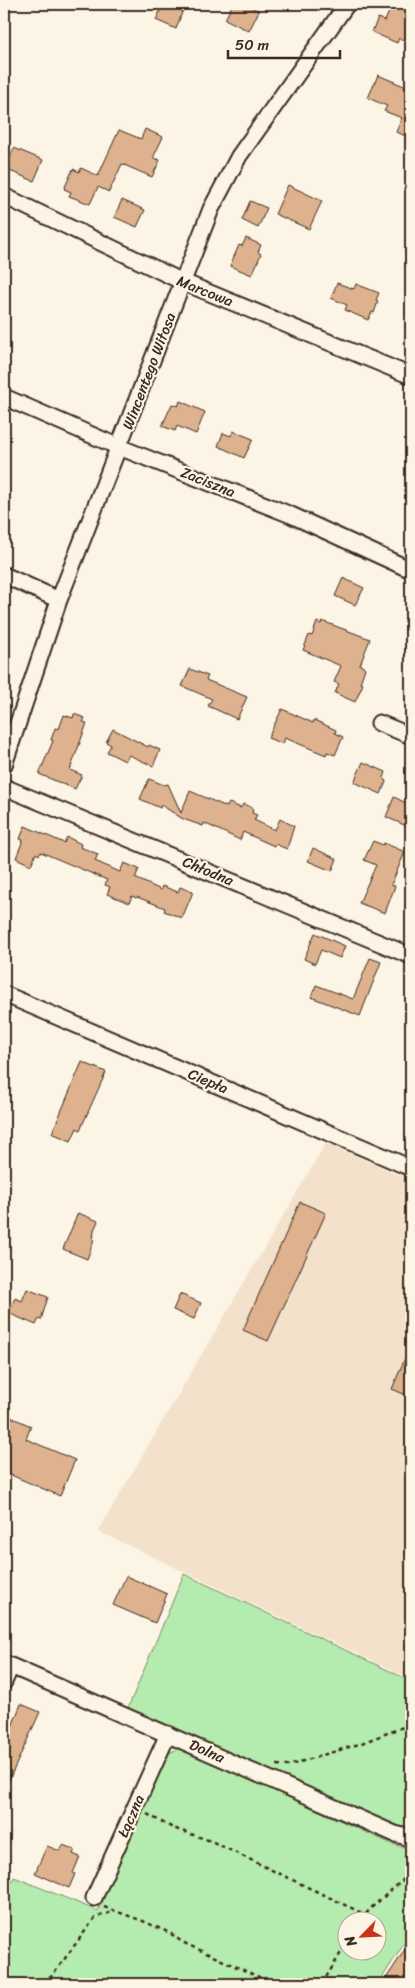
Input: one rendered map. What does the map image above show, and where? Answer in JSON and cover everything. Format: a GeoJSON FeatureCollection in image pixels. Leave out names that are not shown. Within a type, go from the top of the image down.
{"type":"FeatureCollection","features":[{"type":"Feature","properties":{"kind":"street","name":"Wincentego Witosa"},"geometry":{"type":"LineString","coordinates":[[4,765],[59,600],[211,209],[239,156],[347,4]]}},
{"type":"Feature","properties":{"kind":"street","name":"Marcowa"},"geometry":{"type":"LineString","coordinates":[[4,196],[183,282],[411,376]]}},
{"type":"Feature","properties":{"kind":"street","name":"Zaciszna"},"geometry":{"type":"LineString","coordinates":[[4,397],[119,446],[291,515],[411,570]]}},
{"type":"Feature","properties":{"kind":"street"},"geometry":{"type":"LineString","coordinates":[[4,576],[59,600]]}},
{"type":"Feature","properties":{"kind":"street"},"geometry":{"type":"LineString","coordinates":[[379,723],[411,736]]}},
{"type":"Feature","properties":{"kind":"street","name":"Chłodna"},"geometry":{"type":"LineString","coordinates":[[4,786],[410,953]]}},
{"type":"Feature","properties":{"kind":"street","name":"Ciepła"},"geometry":{"type":"LineString","coordinates":[[4,994],[411,1168]]}},
{"type":"Feature","properties":{"kind":"street"},"geometry":{"type":"LineString","coordinates":[[4,1682],[7,1664]]}},
{"type":"Feature","properties":{"kind":"street","name":"Dolna"},"geometry":{"type":"LineString","coordinates":[[7,1664],[394,1834],[411,1838]]}},
{"type":"Feature","properties":{"kind":"street","name":"Łączna"},"geometry":{"type":"LineString","coordinates":[[97,1902],[135,1807],[168,1734]]}},
{"type":"Feature","properties":{"kind":"path"},"geometry":{"type":"LineString","coordinates":[[269,1765],[287,1766],[360,1744],[411,1724]]}},
{"type":"Feature","properties":{"kind":"path"},"geometry":{"type":"LineString","coordinates":[[135,1807],[173,1828],[211,1841],[358,1910]]}},
{"type":"Feature","properties":{"kind":"path"},"geometry":{"type":"LineString","coordinates":[[370,1910],[411,1873]]}},
{"type":"Feature","properties":{"kind":"path"},"geometry":{"type":"LineString","coordinates":[[97,1902],[114,1911],[170,1933],[182,1942],[259,1977],[279,1984]]}},
{"type":"Feature","properties":{"kind":"path"},"geometry":{"type":"LineString","coordinates":[[26,1984],[45,1980],[52,1976],[94,1919],[114,1911]]}},
{"type":"Feature","properties":{"kind":"path"},"geometry":{"type":"LineString","coordinates":[[322,1984],[338,1956]]}},
{"type":"Feature","properties":{"kind":"shaded area"},"geometry":{"type":"Polygon","coordinates":[[[326,1143],[411,1180],[411,1679],[98,1531],[326,1143]]]}},
{"type":"Feature","properties":{"kind":"green space"},"geometry":{"type":"Polygon","coordinates":[[[184,1574],[411,1681],[411,1831],[400,1829],[128,1708],[184,1574]]]}},
{"type":"Feature","properties":{"kind":"green space"},"geometry":{"type":"Polygon","coordinates":[[[180,1748],[392,1844],[411,1849],[411,1933],[378,1984],[4,1984],[4,1899],[14,1877],[98,1911],[164,1755],[180,1748]]]}},
{"type":"Feature","properties":{"kind":"building"},"geometry":{"type":"Polygon","coordinates":[[[163,4],[176,4],[184,7],[176,29],[156,20],[163,4]]]}},
{"type":"Feature","properties":{"kind":"building"},"geometry":{"type":"Polygon","coordinates":[[[233,4],[246,4],[259,11],[249,31],[225,19],[233,4]]]}},
{"type":"Feature","properties":{"kind":"building"},"geometry":{"type":"Polygon","coordinates":[[[392,5],[408,12],[406,17],[411,20],[411,30],[406,41],[399,38],[397,43],[372,32],[378,18],[385,21],[392,5]]]}},
{"type":"Feature","properties":{"kind":"building"},"geometry":{"type":"Polygon","coordinates":[[[378,75],[411,89],[411,138],[396,132],[402,118],[384,111],[387,106],[368,98],[378,75]]]}},
{"type":"Feature","properties":{"kind":"building"},"geometry":{"type":"Polygon","coordinates":[[[145,129],[163,137],[153,158],[160,160],[152,177],[122,164],[109,192],[98,187],[90,204],[69,196],[71,192],[64,189],[73,169],[79,172],[81,168],[98,176],[119,130],[141,139],[145,129]]]}},
{"type":"Feature","properties":{"kind":"building"},"geometry":{"type":"Polygon","coordinates":[[[14,148],[43,160],[34,181],[5,169],[14,148]]]}},
{"type":"Feature","properties":{"kind":"building"},"geometry":{"type":"Polygon","coordinates":[[[288,185],[322,201],[309,229],[275,214],[288,185]]]}},
{"type":"Feature","properties":{"kind":"building"},"geometry":{"type":"Polygon","coordinates":[[[122,200],[145,210],[137,227],[114,217],[122,200]]]}},
{"type":"Feature","properties":{"kind":"building"},"geometry":{"type":"Polygon","coordinates":[[[250,201],[267,208],[258,228],[242,220],[250,201]]]}},
{"type":"Feature","properties":{"kind":"building"},"geometry":{"type":"Polygon","coordinates":[[[246,238],[261,245],[258,252],[261,254],[252,275],[230,266],[239,245],[242,246],[246,238]]]}},
{"type":"Feature","properties":{"kind":"building"},"geometry":{"type":"Polygon","coordinates":[[[337,283],[354,289],[356,284],[379,293],[374,313],[372,312],[368,320],[345,310],[347,305],[331,298],[337,283]]]}},
{"type":"Feature","properties":{"kind":"building"},"geometry":{"type":"Polygon","coordinates":[[[180,401],[205,412],[196,434],[177,426],[175,431],[162,426],[172,404],[178,406],[180,401]]]}},
{"type":"Feature","properties":{"kind":"building"},"geometry":{"type":"Polygon","coordinates":[[[233,431],[253,439],[244,458],[218,446],[223,433],[231,436],[233,431]]]}},
{"type":"Feature","properties":{"kind":"building"},"geometry":{"type":"Polygon","coordinates":[[[343,578],[364,588],[355,605],[335,596],[343,578]]]}},
{"type":"Feature","properties":{"kind":"building"},"geometry":{"type":"Polygon","coordinates":[[[322,621],[370,639],[360,665],[365,668],[360,683],[363,684],[355,702],[335,693],[339,684],[334,682],[341,666],[303,650],[309,635],[312,636],[317,622],[321,624],[322,621]]]}},
{"type":"Feature","properties":{"kind":"building"},"geometry":{"type":"Polygon","coordinates":[[[190,669],[208,676],[206,680],[247,697],[237,719],[208,706],[212,699],[182,686],[190,669]]]}},
{"type":"Feature","properties":{"kind":"building"},"geometry":{"type":"Polygon","coordinates":[[[282,709],[313,723],[314,720],[336,730],[335,733],[343,737],[335,755],[327,752],[326,755],[285,738],[283,744],[268,738],[282,709]]]}},
{"type":"Feature","properties":{"kind":"building"},"geometry":{"type":"Polygon","coordinates":[[[74,714],[85,718],[83,722],[87,723],[70,770],[82,775],[75,789],[39,774],[53,741],[51,740],[55,728],[59,729],[64,715],[73,718],[74,714]]]}},
{"type":"Feature","properties":{"kind":"building"},"geometry":{"type":"Polygon","coordinates":[[[113,729],[148,747],[149,745],[160,750],[153,766],[129,755],[125,761],[107,752],[111,745],[106,742],[113,729]]]}},
{"type":"Feature","properties":{"kind":"building"},"geometry":{"type":"Polygon","coordinates":[[[363,762],[386,772],[384,778],[386,782],[381,794],[354,782],[363,762]]]}},
{"type":"Feature","properties":{"kind":"building"},"geometry":{"type":"Polygon","coordinates":[[[149,779],[164,785],[168,784],[181,813],[190,791],[227,807],[229,803],[241,808],[243,804],[253,808],[252,813],[257,815],[254,820],[275,830],[280,819],[294,826],[287,849],[275,844],[274,846],[243,832],[240,840],[204,823],[203,826],[183,819],[161,805],[160,808],[140,799],[149,779]]]}},
{"type":"Feature","properties":{"kind":"building"},"geometry":{"type":"Polygon","coordinates":[[[394,797],[411,808],[411,828],[386,817],[394,797]]]}},
{"type":"Feature","properties":{"kind":"building"},"geometry":{"type":"Polygon","coordinates":[[[25,826],[64,843],[67,837],[81,844],[80,847],[98,854],[95,861],[120,872],[124,863],[139,869],[135,878],[161,890],[162,886],[178,892],[180,887],[193,892],[182,918],[164,911],[165,908],[137,897],[132,896],[129,903],[107,894],[110,887],[105,885],[107,880],[41,852],[39,855],[36,853],[31,865],[16,858],[23,840],[20,839],[25,826]]]}},
{"type":"Feature","properties":{"kind":"building"},"geometry":{"type":"Polygon","coordinates":[[[373,841],[383,845],[384,843],[405,852],[391,885],[395,886],[385,913],[359,903],[376,865],[364,860],[373,841]]]}},
{"type":"Feature","properties":{"kind":"building"},"geometry":{"type":"Polygon","coordinates":[[[313,848],[337,859],[332,871],[308,861],[313,848]]]}},
{"type":"Feature","properties":{"kind":"building"},"geometry":{"type":"Polygon","coordinates":[[[315,933],[345,946],[340,958],[321,950],[315,964],[304,959],[315,933]]]}},
{"type":"Feature","properties":{"kind":"building"},"geometry":{"type":"Polygon","coordinates":[[[370,958],[381,962],[360,1016],[311,997],[316,985],[353,999],[370,958]]]}},
{"type":"Feature","properties":{"kind":"building"},"geometry":{"type":"Polygon","coordinates":[[[82,1062],[106,1072],[80,1130],[77,1128],[71,1141],[52,1133],[82,1062]]]}},
{"type":"Feature","properties":{"kind":"building"},"geometry":{"type":"Polygon","coordinates":[[[300,1202],[326,1213],[268,1341],[243,1330],[300,1202]]]}},
{"type":"Feature","properties":{"kind":"building"},"geometry":{"type":"Polygon","coordinates":[[[78,1213],[98,1221],[87,1259],[63,1249],[78,1213]]]}},
{"type":"Feature","properties":{"kind":"building"},"geometry":{"type":"Polygon","coordinates":[[[27,1289],[48,1297],[41,1320],[39,1319],[36,1325],[8,1313],[15,1298],[22,1301],[27,1289]]]}},
{"type":"Feature","properties":{"kind":"building"},"geometry":{"type":"Polygon","coordinates":[[[180,1294],[201,1303],[194,1319],[173,1310],[180,1294]]]}},
{"type":"Feature","properties":{"kind":"building"},"geometry":{"type":"Polygon","coordinates":[[[411,1344],[411,1397],[392,1389],[411,1344]]]}},
{"type":"Feature","properties":{"kind":"building"},"geometry":{"type":"Polygon","coordinates":[[[4,1414],[31,1426],[26,1439],[75,1460],[60,1496],[4,1472],[4,1414]]]}},
{"type":"Feature","properties":{"kind":"building"},"geometry":{"type":"Polygon","coordinates":[[[126,1576],[167,1594],[155,1623],[113,1605],[126,1576]]]}},
{"type":"Feature","properties":{"kind":"building"},"geometry":{"type":"Polygon","coordinates":[[[21,1704],[40,1712],[4,1791],[4,1746],[21,1704]]]}},
{"type":"Feature","properties":{"kind":"building"},"geometry":{"type":"Polygon","coordinates":[[[63,1845],[75,1850],[73,1854],[80,1857],[69,1888],[35,1873],[47,1846],[60,1851],[63,1845]]]}},
{"type":"Feature","properties":{"kind":"building"},"geometry":{"type":"Polygon","coordinates":[[[411,1940],[411,1984],[382,1984],[393,1968],[411,1940]]]}}]}
